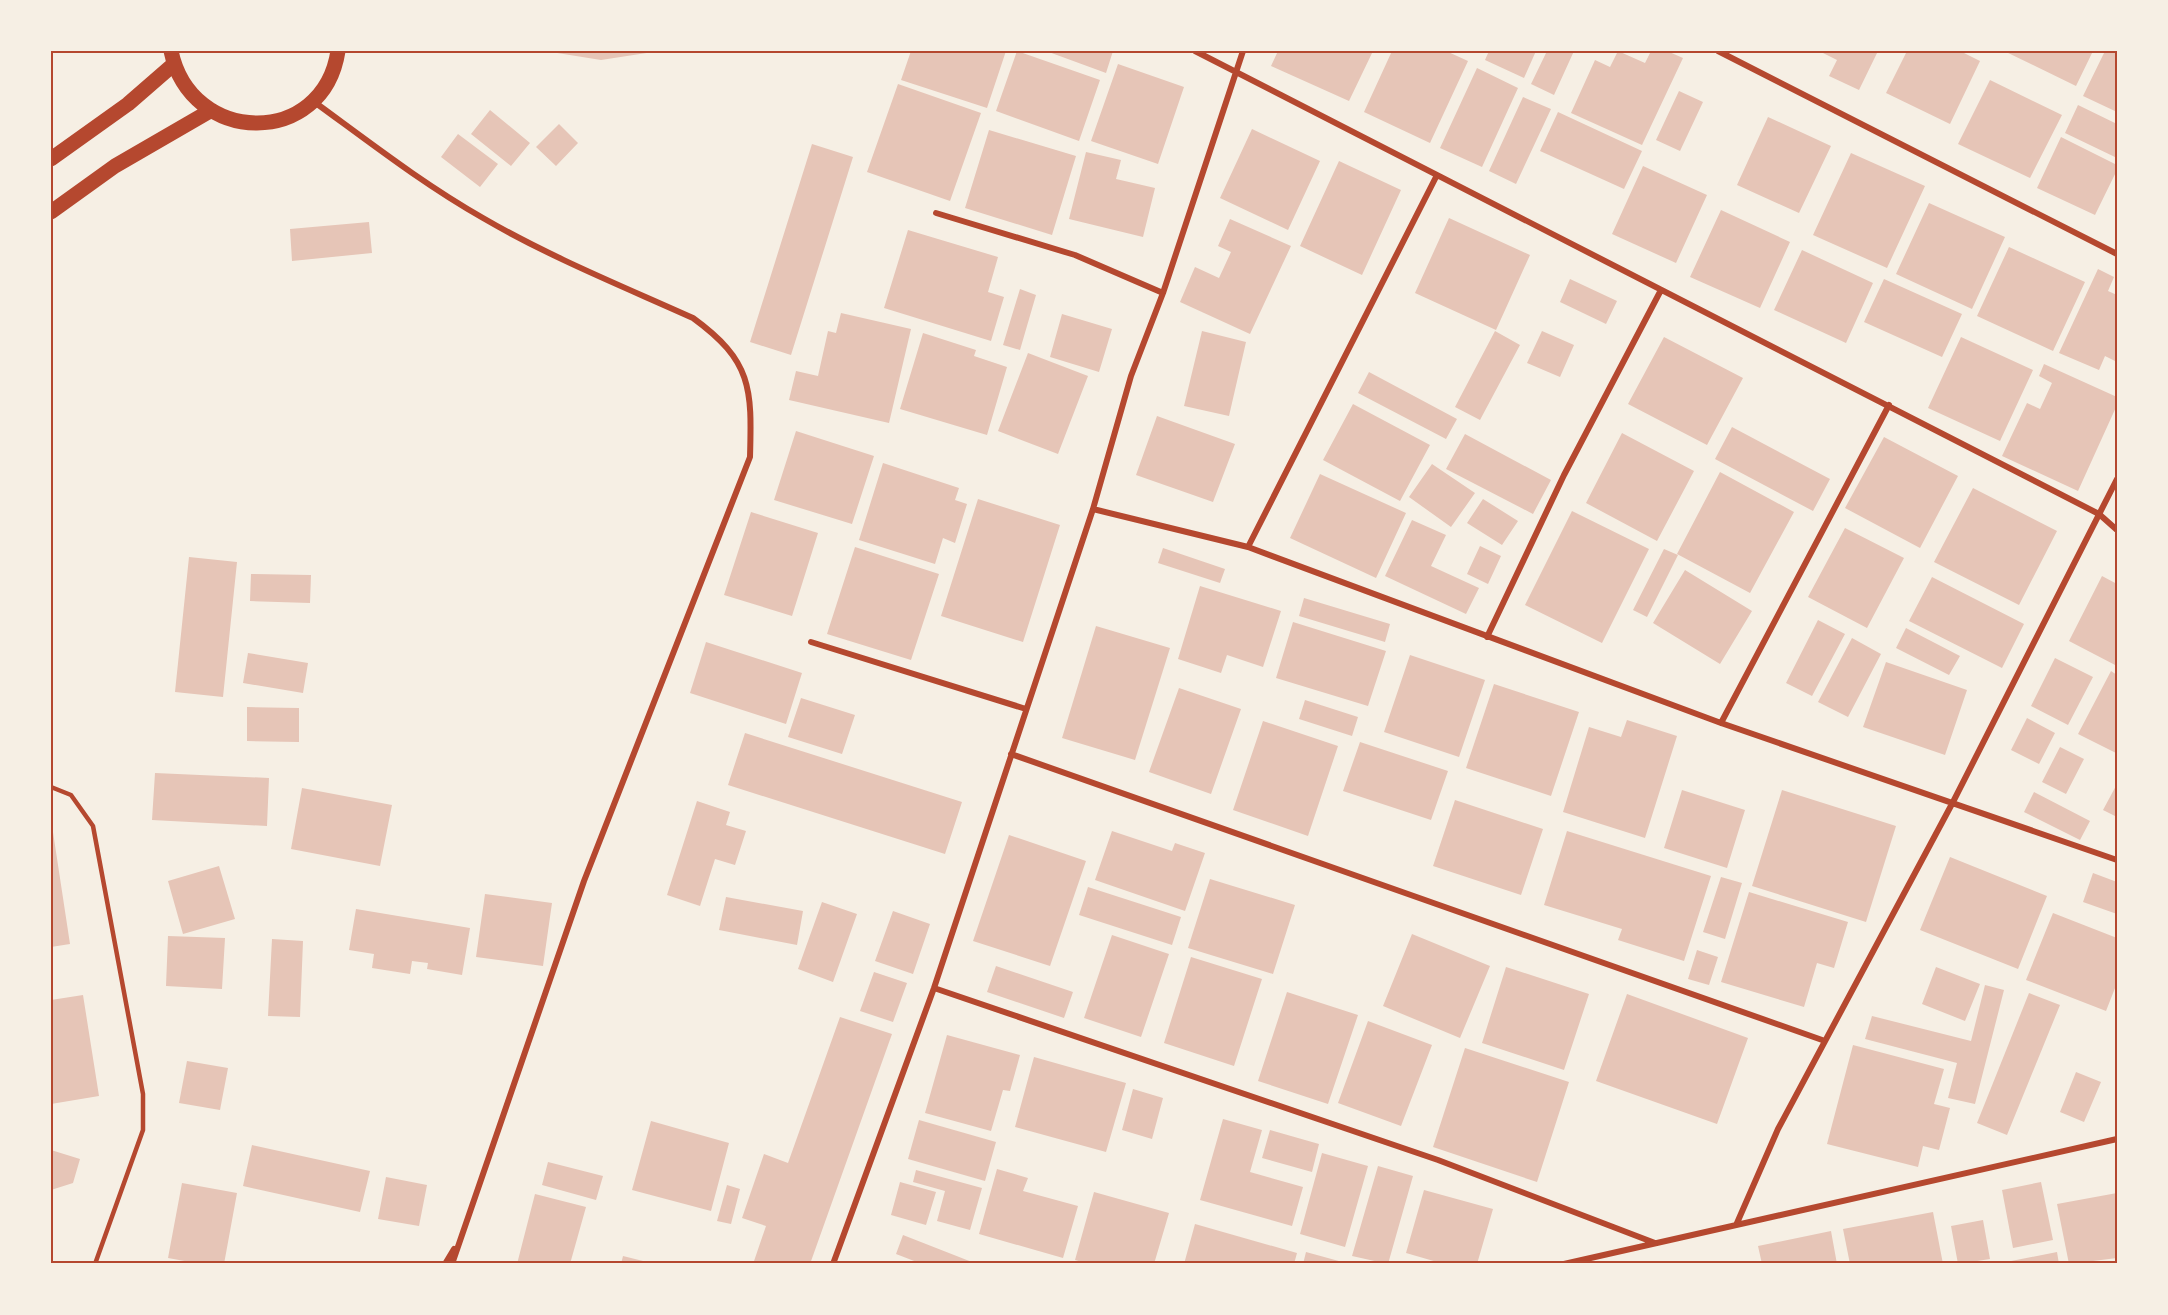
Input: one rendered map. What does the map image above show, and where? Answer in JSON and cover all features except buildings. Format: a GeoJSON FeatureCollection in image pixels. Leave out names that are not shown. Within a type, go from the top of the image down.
{"type":"FeatureCollection","features":[{"type":"Feature","properties":{"kind":"main road"},"geometry":{"type":"LineString","coordinates":[[51,159],[128,104],[172,57],[181,82],[194,98],[210,111],[230,120],[252,124],[274,122],[295,114],[313,101],[326,85],[336,65],[338,51]]}},
{"type":"Feature","properties":{"kind":"main road"},"geometry":{"type":"LineString","coordinates":[[51,212],[115,166],[210,111]]}},
{"type":"Feature","properties":{"kind":"street"},"geometry":{"type":"LineString","coordinates":[[1195,51],[2098,514],[2117,530]]}},
{"type":"Feature","properties":{"kind":"street"},"geometry":{"type":"LineString","coordinates":[[833,1264],[934,988],[1093,509],[1131,376],[1163,293],[1243,51]]}},
{"type":"Feature","properties":{"kind":"street"},"geometry":{"type":"LineString","coordinates":[[1718,51],[2117,255]]}},
{"type":"Feature","properties":{"kind":"street"},"geometry":{"type":"LineString","coordinates":[[313,101],[423,180],[481,217],[537,247],[693,318],[716,335],[733,352],[745,376],[752,413],[750,457],[584,881],[452,1264]]}},
{"type":"Feature","properties":{"kind":"street"},"geometry":{"type":"LineString","coordinates":[[1248,547],[1437,175]]}},
{"type":"Feature","properties":{"kind":"street"},"geometry":{"type":"LineString","coordinates":[[936,213],[1075,255],[1163,293]]}},
{"type":"Feature","properties":{"kind":"street"},"geometry":{"type":"LineString","coordinates":[[1487,637],[1564,475],[1661,290]]}},
{"type":"Feature","properties":{"kind":"street"},"geometry":{"type":"LineString","coordinates":[[1721,723],[1888,405]]}},
{"type":"Feature","properties":{"kind":"street"},"geometry":{"type":"LineString","coordinates":[[1737,1223],[1778,1129],[1953,802],[2117,479]]}},
{"type":"Feature","properties":{"kind":"street"},"geometry":{"type":"LineString","coordinates":[[1093,509],[1248,547],[1721,723],[2117,860]]}},
{"type":"Feature","properties":{"kind":"street"},"geometry":{"type":"LineString","coordinates":[[811,642],[1026,709]]}},
{"type":"Feature","properties":{"kind":"street"},"geometry":{"type":"LineString","coordinates":[[1011,754],[1825,1041]]}},
{"type":"Feature","properties":{"kind":"street"},"geometry":{"type":"LineString","coordinates":[[934,988],[1438,1160],[1655,1243]]}},
{"type":"Feature","properties":{"kind":"street"},"geometry":{"type":"LineString","coordinates":[[1564,1264],[1737,1223],[2117,1139]]}},
{"type":"Feature","properties":{"kind":"street"},"geometry":{"type":"LineString","coordinates":[[445,1264],[458,1244]]}},
{"type":"Feature","properties":{"kind":"lane"},"geometry":{"type":"LineString","coordinates":[[51,788],[71,795],[93,826],[143,1094],[143,1130],[95,1264]]}}]}
